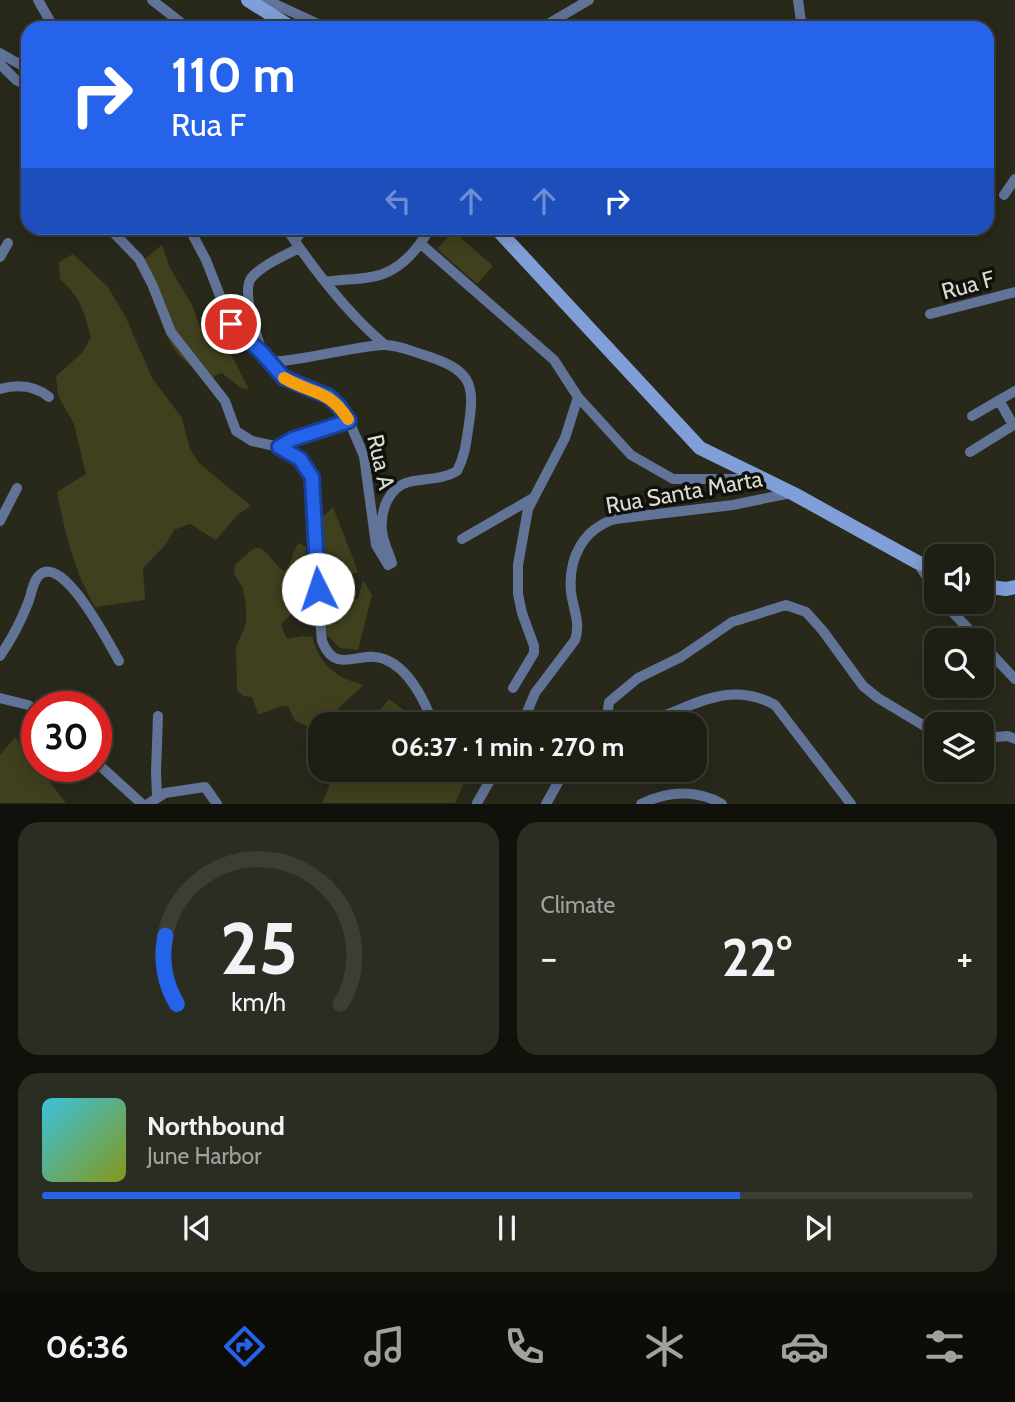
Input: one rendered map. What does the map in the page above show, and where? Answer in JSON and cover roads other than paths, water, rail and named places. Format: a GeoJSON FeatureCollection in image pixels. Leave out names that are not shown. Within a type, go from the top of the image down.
{"type":"FeatureCollection","features":[{"type":"Feature","properties":{"kind":"street"},"geometry":{"type":"LineString","coordinates":[[38,0],[50,21]]}},
{"type":"Feature","properties":{"kind":"street"},"geometry":{"type":"LineString","coordinates":[[152,0],[179,21]]}},
{"type":"Feature","properties":{"kind":"street"},"geometry":{"type":"LineString","coordinates":[[248,0],[281,21]]}},
{"type":"Feature","properties":{"kind":"street"},"geometry":{"type":"LineString","coordinates":[[266,0],[312,21]]}},
{"type":"Feature","properties":{"kind":"street"},"geometry":{"type":"LineString","coordinates":[[553,21],[589,0]]}},
{"type":"Feature","properties":{"kind":"street"},"geometry":{"type":"LineString","coordinates":[[798,0],[801,21]]}},
{"type":"Feature","properties":{"kind":"street"},"geometry":{"type":"LineString","coordinates":[[0,53],[21,65]]}},
{"type":"Feature","properties":{"kind":"street"},"geometry":{"type":"LineString","coordinates":[[0,64],[21,82]]}},
{"type":"Feature","properties":{"kind":"street"},"geometry":{"type":"LineString","coordinates":[[1004,195],[1015,179]]}},
{"type":"Feature","properties":{"kind":"street"},"geometry":{"type":"LineString","coordinates":[[116,235],[139,259],[171,332],[225,401],[236,431],[252,441],[279,447],[300,459],[312,477],[315,502],[315,564],[322,641],[327,652],[335,659],[382,657],[394,664],[407,676],[427,712]]}},
{"type":"Feature","properties":{"kind":"street","name":"Rua A"},"geometry":{"type":"LineString","coordinates":[[193,235],[206,260],[231,324],[284,378],[328,396],[349,421],[364,456],[376,545],[388,565],[392,563],[382,531],[386,501],[396,488],[406,482],[434,479],[457,471],[463,459],[473,399],[471,388],[463,374],[449,363],[384,345]]}},
{"type":"Feature","properties":{"kind":"street"},"geometry":{"type":"LineString","coordinates":[[291,235],[326,282],[368,331],[384,345]]}},
{"type":"Feature","properties":{"kind":"street"},"geometry":{"type":"LineString","coordinates":[[262,353],[247,287],[250,278],[297,244],[301,235]]}},
{"type":"Feature","properties":{"kind":"street"},"geometry":{"type":"LineString","coordinates":[[326,282],[370,278],[385,273],[399,266],[421,244],[426,235]]}},
{"type":"Feature","properties":{"kind":"street"},"geometry":{"type":"LineString","coordinates":[[502,235],[700,448],[792,493],[924,565]]}},
{"type":"Feature","properties":{"kind":"street"},"geometry":{"type":"LineString","coordinates":[[0,257],[8,243]]}},
{"type":"Feature","properties":{"kind":"street"},"geometry":{"type":"LineString","coordinates":[[421,244],[554,360],[578,397],[631,456],[673,479],[763,479]]}},
{"type":"Feature","properties":{"kind":"street","name":"Rua F"},"geometry":{"type":"LineString","coordinates":[[930,314],[1015,292]]}},
{"type":"Feature","properties":{"kind":"street"},"geometry":{"type":"LineString","coordinates":[[270,362],[384,345]]}},
{"type":"Feature","properties":{"kind":"street"},"geometry":{"type":"LineString","coordinates":[[0,389],[29,387],[49,397]]}},
{"type":"Feature","properties":{"kind":"street"},"geometry":{"type":"LineString","coordinates":[[972,416],[1015,390]]}},
{"type":"Feature","properties":{"kind":"street"},"geometry":{"type":"LineString","coordinates":[[513,688],[534,653],[518,594],[518,565],[528,509],[565,438],[578,397]]}},
{"type":"Feature","properties":{"kind":"street"},"geometry":{"type":"LineString","coordinates":[[970,452],[1014,424],[999,400]]}},
{"type":"Feature","properties":{"kind":"street"},"geometry":{"type":"LineString","coordinates":[[279,447],[293,439],[349,421]]}},
{"type":"Feature","properties":{"kind":"street"},"geometry":{"type":"LineString","coordinates":[[0,521],[17,488]]}},
{"type":"Feature","properties":{"kind":"street","name":"Rua Santa Marta"},"geometry":{"type":"LineString","coordinates":[[527,712],[535,694],[575,640],[578,624],[571,592],[572,561],[579,546],[601,524],[615,519],[733,505],[792,493]]}},
{"type":"Feature","properties":{"kind":"street"},"geometry":{"type":"LineString","coordinates":[[462,539],[533,498]]}},
{"type":"Feature","properties":{"kind":"street"},"geometry":{"type":"LineString","coordinates":[[917,562],[924,573]]}},
{"type":"Feature","properties":{"kind":"street"},"geometry":{"type":"LineString","coordinates":[[0,656],[28,603],[36,579],[42,573],[50,572],[62,576],[76,592],[119,661]]}},
{"type":"Feature","properties":{"kind":"street"},"geometry":{"type":"LineString","coordinates":[[994,588],[1015,587]]}},
{"type":"Feature","properties":{"kind":"street"},"geometry":{"type":"LineString","coordinates":[[606,712],[609,702],[638,678],[681,657],[732,622],[786,605],[806,611],[863,686],[924,726]]}},
{"type":"Feature","properties":{"kind":"street"},"geometry":{"type":"LineString","coordinates":[[954,614],[967,628]]}},
{"type":"Feature","properties":{"kind":"street"},"geometry":{"type":"LineString","coordinates":[[994,657],[1015,679]]}},
{"type":"Feature","properties":{"kind":"street"},"geometry":{"type":"LineString","coordinates":[[671,712],[715,697],[737,696],[767,700],[775,705],[851,803]]}},
{"type":"Feature","properties":{"kind":"street"},"geometry":{"type":"LineString","coordinates":[[0,698],[21,703]]}},
{"type":"Feature","properties":{"kind":"street"},"geometry":{"type":"LineString","coordinates":[[157,796],[158,716]]}},
{"type":"Feature","properties":{"kind":"street"},"geometry":{"type":"LineString","coordinates":[[994,737],[1007,736],[1015,739]]}},
{"type":"Feature","properties":{"kind":"street"},"geometry":{"type":"LineString","coordinates":[[112,776],[142,803]]}},
{"type":"Feature","properties":{"kind":"street"},"geometry":{"type":"LineString","coordinates":[[477,803],[489,782]]}},
{"type":"Feature","properties":{"kind":"street"},"geometry":{"type":"LineString","coordinates":[[546,803],[558,782]]}},
{"type":"Feature","properties":{"kind":"street"},"geometry":{"type":"LineString","coordinates":[[148,803],[157,796],[205,787],[217,803]]}},
{"type":"Feature","properties":{"kind":"street"},"geometry":{"type":"LineString","coordinates":[[641,803],[683,792],[709,797],[722,803]]}}]}
